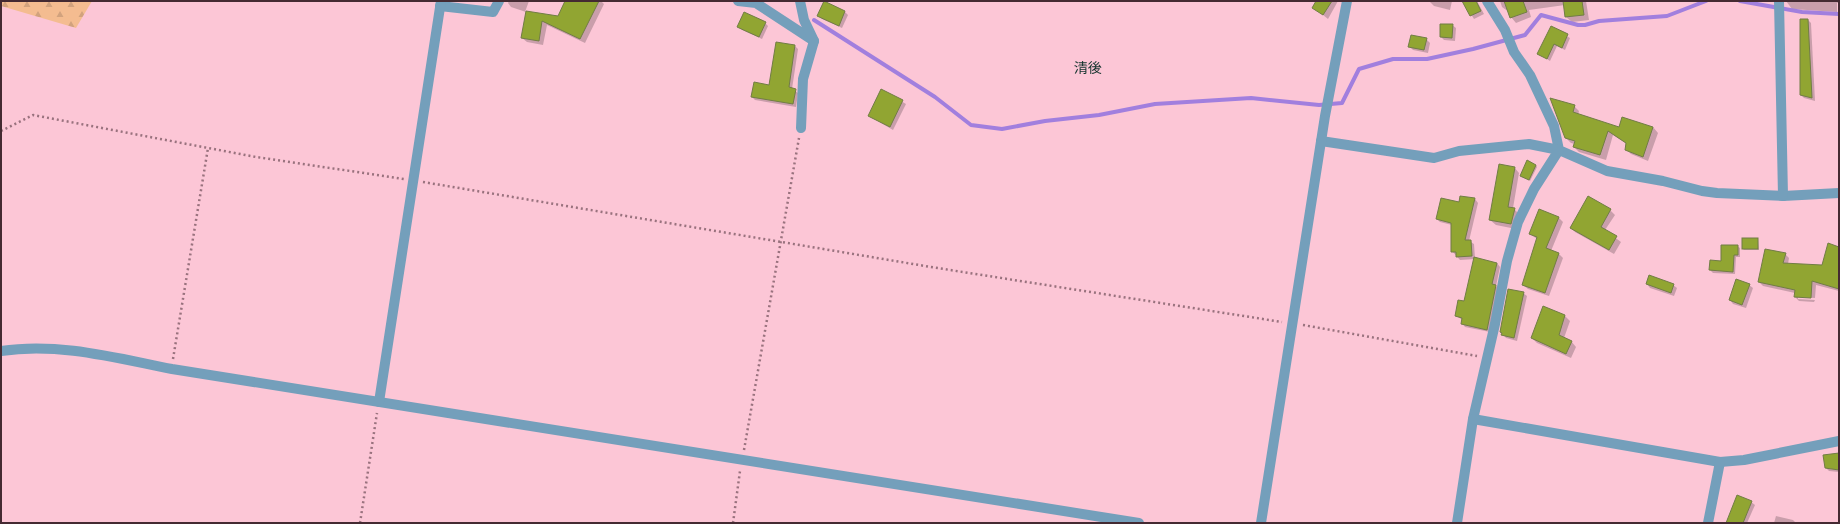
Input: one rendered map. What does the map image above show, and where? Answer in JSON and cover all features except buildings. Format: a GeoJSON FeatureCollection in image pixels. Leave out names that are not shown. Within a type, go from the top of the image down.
{"type":"FeatureCollection","features":[{"type":"Feature","properties":{"kind":"street"},"geometry":{"type":"LineString","coordinates":[[379,402],[441,3],[494,12],[499,1]]}},
{"type":"Feature","properties":{"kind":"street"},"geometry":{"type":"LineString","coordinates":[[738,1],[756,3],[814,41]]}},
{"type":"Feature","properties":{"kind":"street"},"geometry":{"type":"LineString","coordinates":[[1261,523],[1324,116],[1347,1]]}},
{"type":"Feature","properties":{"kind":"street"},"geometry":{"type":"LineString","coordinates":[[1457,523],[1473,419],[1488,358],[1507,261],[1518,222],[1534,189],[1559,150],[1554,126],[1530,75],[1514,52],[1505,30],[1487,1]]}},
{"type":"Feature","properties":{"kind":"street"},"geometry":{"type":"LineString","coordinates":[[1779,1],[1783,196]]}},
{"type":"Feature","properties":{"kind":"street"},"geometry":{"type":"LineString","coordinates":[[800,2],[804,20],[814,41],[803,79],[801,128]]}},
{"type":"Feature","properties":{"kind":"street"},"geometry":{"type":"LineString","coordinates":[[1320,141],[1434,158],[1459,151],[1529,144],[1559,150],[1607,171],[1702,191],[1783,196],[1839,193]]}},
{"type":"Feature","properties":{"kind":"street"},"geometry":{"type":"LineString","coordinates":[[1,351],[20,348],[81,352],[379,402],[1139,523]]}},
{"type":"Feature","properties":{"kind":"street"},"geometry":{"type":"LineString","coordinates":[[1473,419],[1720,462],[1744,460],[1839,441]]}},
{"type":"Feature","properties":{"kind":"street"},"geometry":{"type":"LineString","coordinates":[[1708,523],[1720,462]]}},
{"type":"Feature","properties":{"kind":"path"},"geometry":{"type":"LineString","coordinates":[[1,131],[33,115],[256,157],[413,180],[931,267],[1292,323],[1488,358]]}},
{"type":"Feature","properties":{"kind":"path"},"geometry":{"type":"LineString","coordinates":[[733,523],[742,460],[801,128]]}},
{"type":"Feature","properties":{"kind":"path"},"geometry":{"type":"LineString","coordinates":[[172,368],[208,148]]}},
{"type":"Feature","properties":{"kind":"path"},"geometry":{"type":"LineString","coordinates":[[360,523],[379,402]]}},
{"type":"Feature","properties":{"kind":"green space"},"geometry":{"type":"Polygon","coordinates":[[[1,1],[92,1],[76,28],[1,6],[1,1]]]}},
{"type":"Feature","properties":{"kind":"waterway"},"geometry":{"type":"LineString","coordinates":[[814,20],[935,97],[971,125],[1002,129],[1045,121],[1099,115],[1155,104],[1251,98],[1319,105],[1342,103],[1359,69],[1393,59],[1427,59],[1473,49],[1525,35],[1541,15],[1578,25],[1585,25],[1599,21],[1667,16],[1706,1]]}},
{"type":"Feature","properties":{"kind":"waterway"},"geometry":{"type":"LineString","coordinates":[[1740,1],[1802,12],[1839,14]]}},
{"type":"Feature","properties":{"kind":"district","name":"清後"},"geometry":{"type":"Point","coordinates":[1088,68]}}]}
